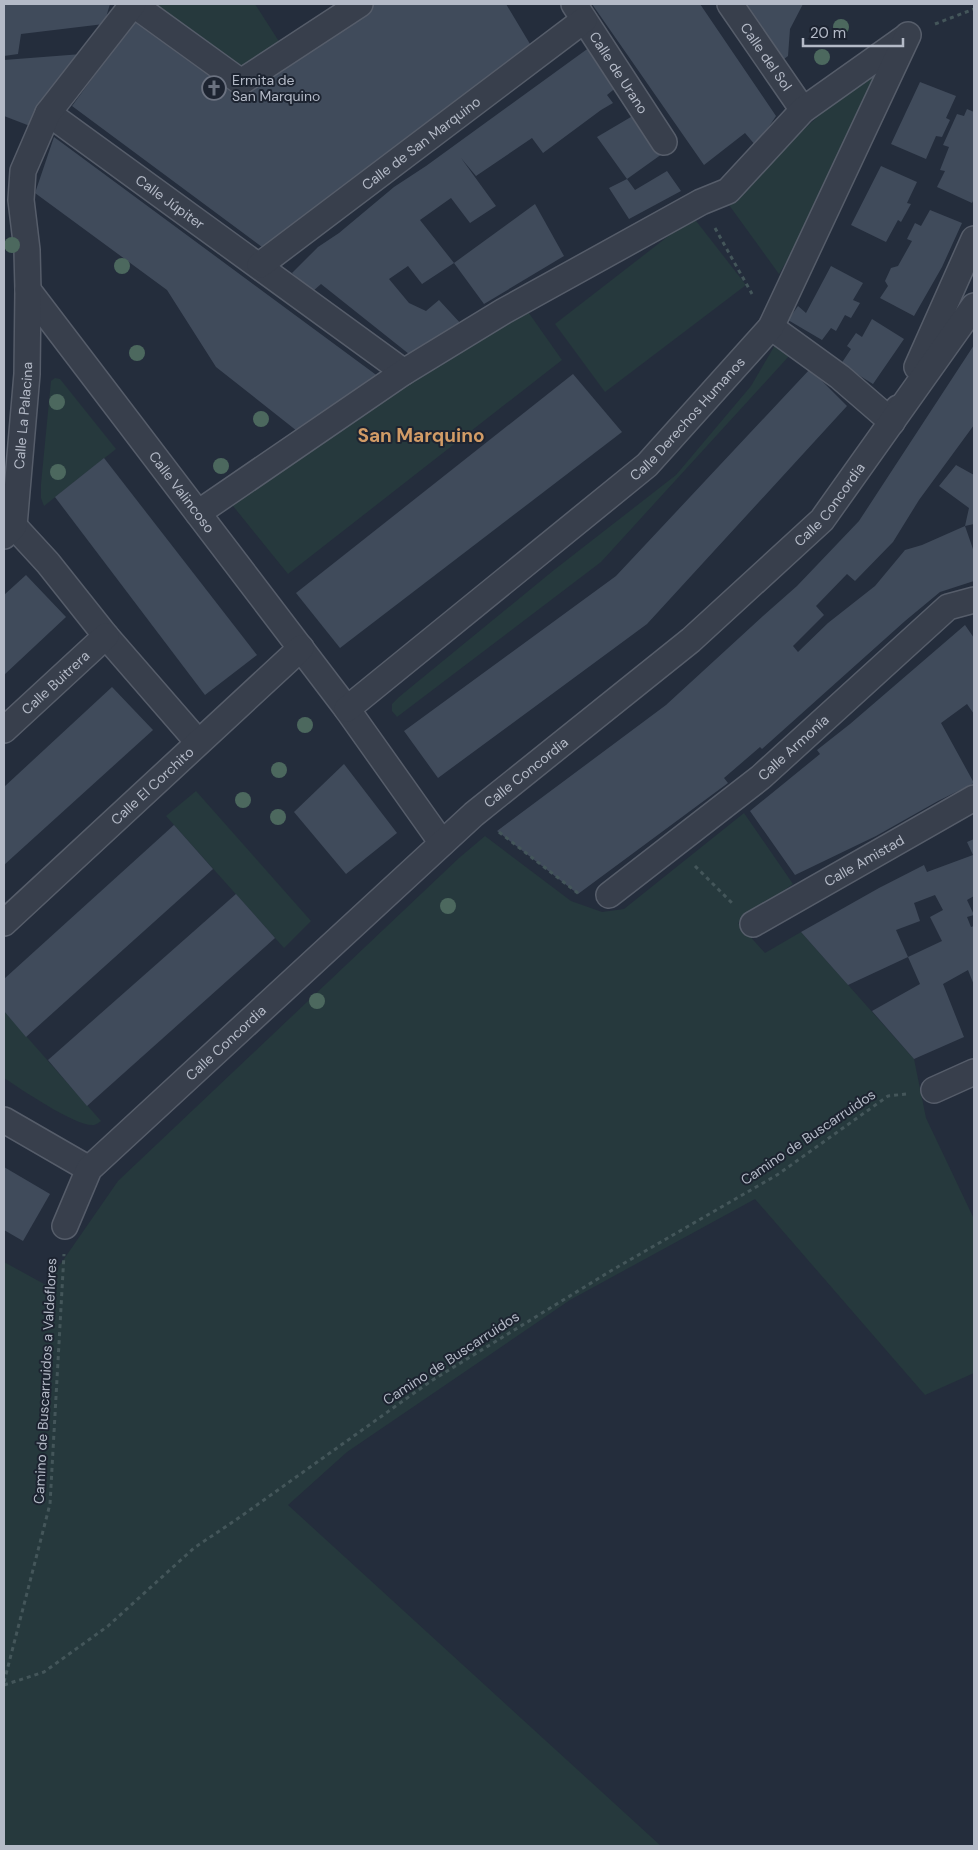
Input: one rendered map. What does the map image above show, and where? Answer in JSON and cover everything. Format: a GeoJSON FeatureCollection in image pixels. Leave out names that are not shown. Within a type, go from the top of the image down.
{"type":"FeatureCollection","features":[{"type":"Feature","properties":{"kind":"street"},"geometry":{"type":"LineString","coordinates":[[28,290],[27,250],[21,200],[23,171],[48,113],[133,4],[241,82],[360,4]]}},
{"type":"Feature","properties":{"kind":"street","name":"Calle del Sol"},"geometry":{"type":"LineString","coordinates":[[730,4],[803,110]]}},
{"type":"Feature","properties":{"kind":"street","name":"Calle de Urano"},"geometry":{"type":"LineString","coordinates":[[579,12],[664,142]]}},
{"type":"Feature","properties":{"kind":"street","name":"Calle de San Marquino"},"geometry":{"type":"LineString","coordinates":[[260,265],[579,12]]}},
{"type":"Feature","properties":{"kind":"street"},"geometry":{"type":"LineString","coordinates":[[198,512],[404,372],[504,311],[701,202],[728,191],[803,110],[908,35]]}},
{"type":"Feature","properties":{"kind":"street","name":"Calle Derechos Humanos"},"geometry":{"type":"LineString","coordinates":[[346,709],[647,465],[771,327],[908,35]]}},
{"type":"Feature","properties":{"kind":"street","name":"Calle Júpiter"},"geometry":{"type":"LineString","coordinates":[[48,113],[260,265],[404,372]]}},
{"type":"Feature","properties":{"kind":"street"},"geometry":{"type":"LineString","coordinates":[[771,327],[840,377],[892,422],[964,294],[974,240]]}},
{"type":"Feature","properties":{"kind":"street","name":"Calle Valincoso"},"geometry":{"type":"LineString","coordinates":[[28,290],[301,648],[442,843]]}},
{"type":"Feature","properties":{"kind":"street","name":"Calle La Palacina"},"geometry":{"type":"LineString","coordinates":[[9,531],[27,374],[28,290]]}},
{"type":"Feature","properties":{"kind":"street","name":"Calle Concordia"},"geometry":{"type":"LineString","coordinates":[[65,1226],[89,1169],[474,814],[691,640],[822,520],[974,306]]}},
{"type":"Feature","properties":{"kind":"street"},"geometry":{"type":"LineString","coordinates":[[9,531],[48,564],[106,636],[198,742]]}},
{"type":"Feature","properties":{"kind":"street","name":"Calle Armonía"},"geometry":{"type":"LineString","coordinates":[[609,895],[761,777],[948,607],[974,600]]}},
{"type":"Feature","properties":{"kind":"street","name":"Calle Buitrera"},"geometry":{"type":"LineString","coordinates":[[4,730],[106,636]]}},
{"type":"Feature","properties":{"kind":"street","name":"Calle El Corchito"},"geometry":{"type":"LineString","coordinates":[[4,923],[301,648]]}},
{"type":"Feature","properties":{"kind":"street","name":"Calle Amistad"},"geometry":{"type":"LineString","coordinates":[[753,924],[974,798]]}},
{"type":"Feature","properties":{"kind":"street"},"geometry":{"type":"LineString","coordinates":[[934,1090],[974,1072]]}},
{"type":"Feature","properties":{"kind":"street"},"geometry":{"type":"LineString","coordinates":[[4,1120],[89,1169]]}},
{"type":"Feature","properties":{"kind":"path"},"geometry":{"type":"LineString","coordinates":[[908,35],[974,9]]}},
{"type":"Feature","properties":{"kind":"path"},"geometry":{"type":"LineString","coordinates":[[701,202],[771,327]]}},
{"type":"Feature","properties":{"kind":"path"},"geometry":{"type":"LineString","coordinates":[[474,814],[578,894],[609,895]]}},
{"type":"Feature","properties":{"kind":"path"},"geometry":{"type":"LineString","coordinates":[[674,844],[753,924]]}},
{"type":"Feature","properties":{"kind":"path","name":"Camino de Buscarruidos"},"geometry":{"type":"LineString","coordinates":[[4,1683],[44,1672],[108,1626],[194,1548],[431,1381],[609,1272],[777,1175],[888,1096],[934,1090]]}},
{"type":"Feature","properties":{"kind":"path","name":"Camino de Buscarruidos a Valdeflores"},"geometry":{"type":"LineString","coordinates":[[4,1683],[50,1504],[65,1226]]}},
{"type":"Feature","properties":{"kind":"green space"},"geometry":{"type":"Polygon","coordinates":[[[152,4],[255,4],[280,43],[244,69],[152,4]]]}},
{"type":"Feature","properties":{"kind":"green space"},"geometry":{"type":"Polygon","coordinates":[[[888,56],[806,229],[779,274],[729,205],[786,146],[888,56]]]}},
{"type":"Feature","properties":{"kind":"green space"},"geometry":{"type":"Polygon","coordinates":[[[693,217],[746,285],[605,392],[555,324],[693,217]]]}},
{"type":"Feature","properties":{"kind":"green space"},"geometry":{"type":"Polygon","coordinates":[[[526,309],[562,360],[288,574],[229,501],[465,345],[526,309]]]}},
{"type":"Feature","properties":{"kind":"green space"},"geometry":{"type":"Polygon","coordinates":[[[775,345],[790,355],[601,562],[397,717],[392,711],[392,704],[399,697],[554,570],[676,475],[751,386],[775,345]]]}},
{"type":"Feature","properties":{"kind":"green space"},"geometry":{"type":"Polygon","coordinates":[[[55,378],[60,379],[116,449],[44,506],[41,498],[41,484],[51,381],[55,378]]]}},
{"type":"Feature","properties":{"kind":"green space"},"geometry":{"type":"Polygon","coordinates":[[[196,791],[311,921],[284,948],[166,816],[196,791]]]}},
{"type":"Feature","properties":{"kind":"green space"},"geometry":{"type":"Polygon","coordinates":[[[744,813],[793,884],[738,923],[765,953],[801,932],[914,1059],[926,1118],[974,1219],[974,1373],[925,1395],[755,1199],[570,1300],[347,1452],[288,1505],[661,1846],[4,1846],[4,1262],[46,1285],[118,1181],[459,858],[485,836],[571,901],[602,912],[624,909],[744,813]]]}},
{"type":"Feature","properties":{"kind":"green space"},"geometry":{"type":"Polygon","coordinates":[[[4,1011],[101,1121],[94,1125],[75,1120],[4,1078],[4,1011]]]}},
{"type":"Feature","properties":{"kind":"building"},"geometry":{"type":"Polygon","coordinates":[[[4,4],[110,4],[104,24],[21,34],[18,54],[4,56],[4,4]]]}},
{"type":"Feature","properties":{"kind":"building"},"geometry":{"type":"Polygon","coordinates":[[[374,4],[506,4],[530,44],[266,250],[72,106],[136,19],[243,92],[374,4]]]}},
{"type":"Feature","properties":{"kind":"building"},"geometry":{"type":"Polygon","coordinates":[[[592,4],[700,4],[776,116],[756,146],[745,133],[704,165],[592,4]]]}},
{"type":"Feature","properties":{"kind":"building"},"geometry":{"type":"Polygon","coordinates":[[[738,4],[803,4],[790,29],[788,56],[780,62],[738,4]]]}},
{"type":"Feature","properties":{"kind":"building"},"geometry":{"type":"Polygon","coordinates":[[[590,47],[618,86],[607,95],[613,103],[543,153],[532,138],[476,176],[461,158],[496,206],[470,223],[451,198],[420,220],[454,263],[422,284],[408,266],[389,279],[409,303],[426,311],[439,300],[462,325],[414,358],[321,284],[312,292],[292,273],[318,247],[339,233],[394,187],[426,166],[590,47]]]}},
{"type":"Feature","properties":{"kind":"building"},"geometry":{"type":"Polygon","coordinates":[[[82,54],[30,126],[4,116],[4,60],[82,54]]]}},
{"type":"Feature","properties":{"kind":"building"},"geometry":{"type":"Polygon","coordinates":[[[920,82],[956,96],[946,118],[950,120],[942,137],[936,136],[926,159],[891,144],[920,82]]]}},
{"type":"Feature","properties":{"kind":"building"},"geometry":{"type":"Polygon","coordinates":[[[967,109],[974,112],[974,199],[972,203],[937,187],[945,171],[940,170],[949,147],[943,145],[957,114],[964,116],[967,109]]]}},
{"type":"Feature","properties":{"kind":"building"},"geometry":{"type":"Polygon","coordinates":[[[636,114],[662,154],[627,179],[597,137],[636,114]]]}},
{"type":"Feature","properties":{"kind":"building"},"geometry":{"type":"Polygon","coordinates":[[[54,137],[379,377],[297,431],[216,367],[167,290],[35,193],[54,137]]]}},
{"type":"Feature","properties":{"kind":"building"},"geometry":{"type":"Polygon","coordinates":[[[881,166],[917,182],[907,203],[911,204],[901,222],[898,220],[886,242],[851,225],[881,166]]]}},
{"type":"Feature","properties":{"kind":"building"},"geometry":{"type":"Polygon","coordinates":[[[667,171],[681,191],[629,219],[609,188],[627,179],[635,190],[667,171]]]}},
{"type":"Feature","properties":{"kind":"building"},"geometry":{"type":"Polygon","coordinates":[[[535,204],[564,256],[484,304],[454,263],[535,204]]]}},
{"type":"Feature","properties":{"kind":"building"},"geometry":{"type":"Polygon","coordinates":[[[930,210],[962,223],[942,267],[914,316],[880,298],[888,286],[885,281],[891,268],[898,266],[912,241],[907,239],[915,223],[921,226],[930,210]]]}},
{"type":"Feature","properties":{"kind":"building"},"geometry":{"type":"Polygon","coordinates":[[[831,266],[863,283],[853,300],[860,303],[851,318],[845,315],[836,331],[831,328],[822,340],[788,320],[798,306],[806,313],[831,266]]]}},
{"type":"Feature","properties":{"kind":"building"},"geometry":{"type":"Polygon","coordinates":[[[872,319],[904,339],[873,384],[841,364],[851,349],[847,346],[856,333],[862,337],[872,319]]]}},
{"type":"Feature","properties":{"kind":"building"},"geometry":{"type":"Polygon","coordinates":[[[974,345],[974,425],[919,500],[893,542],[855,581],[847,574],[816,606],[824,615],[793,646],[798,652],[828,623],[875,586],[905,550],[922,545],[965,526],[974,552],[974,581],[940,592],[762,749],[760,747],[724,778],[728,783],[578,894],[497,831],[666,705],[797,586],[859,521],[974,345]]]}},
{"type":"Feature","properties":{"kind":"building"},"geometry":{"type":"Polygon","coordinates":[[[810,369],[847,406],[647,624],[438,778],[404,731],[616,576],[810,369]]]}},
{"type":"Feature","properties":{"kind":"building"},"geometry":{"type":"Polygon","coordinates":[[[573,374],[622,432],[340,648],[296,593],[573,374]]]}},
{"type":"Feature","properties":{"kind":"building"},"geometry":{"type":"Polygon","coordinates":[[[104,458],[257,655],[205,695],[55,497],[104,458]]]}},
{"type":"Feature","properties":{"kind":"building"},"geometry":{"type":"Polygon","coordinates":[[[956,465],[974,475],[974,524],[965,526],[969,508],[939,486],[956,465]]]}},
{"type":"Feature","properties":{"kind":"building"},"geometry":{"type":"Polygon","coordinates":[[[26,575],[66,617],[4,675],[4,595],[26,575]]]}},
{"type":"Feature","properties":{"kind":"building"},"geometry":{"type":"Polygon","coordinates":[[[965,625],[974,638],[974,714],[967,704],[941,723],[974,783],[876,836],[795,875],[750,811],[820,754],[817,750],[965,625]]]}},
{"type":"Feature","properties":{"kind":"building"},"geometry":{"type":"Polygon","coordinates":[[[112,687],[153,730],[4,865],[4,787],[112,687]]]}},
{"type":"Feature","properties":{"kind":"building"},"geometry":{"type":"Polygon","coordinates":[[[344,764],[397,833],[346,874],[294,812],[344,764]]]}},
{"type":"Feature","properties":{"kind":"building"},"geometry":{"type":"Polygon","coordinates":[[[174,825],[213,869],[26,1037],[4,1011],[4,979],[174,825]]]}},
{"type":"Feature","properties":{"kind":"building"},"geometry":{"type":"Polygon","coordinates":[[[974,839],[974,896],[967,900],[974,915],[967,917],[971,927],[974,926],[974,985],[968,970],[943,984],[964,1037],[914,1059],[872,1011],[920,984],[908,957],[848,985],[801,932],[924,865],[927,872],[973,855],[967,842],[974,839]],[[935,895],[914,903],[920,921],[896,930],[908,957],[942,941],[930,917],[943,910],[935,895]]]}},
{"type":"Feature","properties":{"kind":"building"},"geometry":{"type":"Polygon","coordinates":[[[236,894],[275,938],[87,1106],[48,1060],[236,894]]]}},
{"type":"Feature","properties":{"kind":"building"},"geometry":{"type":"Polygon","coordinates":[[[4,1167],[50,1194],[23,1241],[4,1230],[4,1167]]]}},
{"type":"Feature","properties":{"kind":"place","name":"Ermita de San Marquino"},"geometry":{"type":"Point","coordinates":[214,88]}},
{"type":"Feature","properties":{"kind":"district","name":"San Marquino"},"geometry":{"type":"Point","coordinates":[421,435]}}]}
